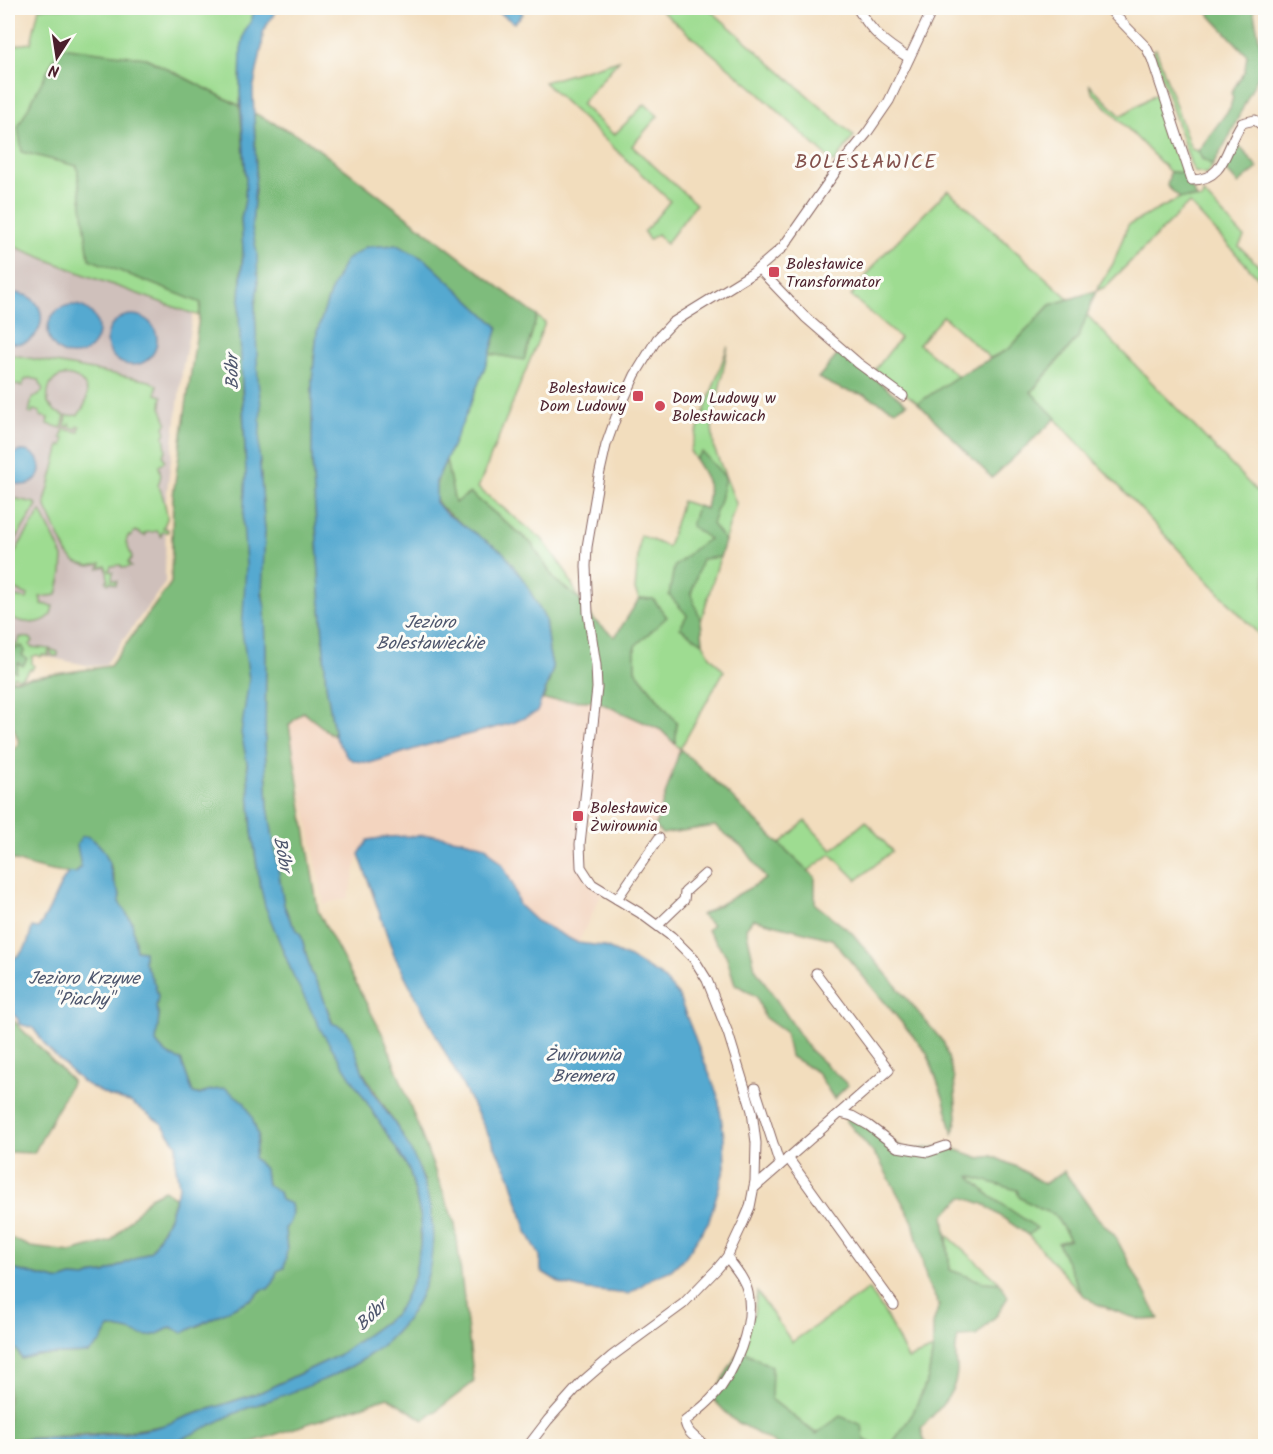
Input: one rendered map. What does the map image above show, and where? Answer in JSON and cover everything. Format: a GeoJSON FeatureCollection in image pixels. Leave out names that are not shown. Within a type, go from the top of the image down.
{"type":"FeatureCollection","features":[{"type":"Feature","properties":{"kind":"street"},"geometry":{"type":"LineString","coordinates":[[857,8],[871,30],[909,58]]}},
{"type":"Feature","properties":{"kind":"street"},"geometry":{"type":"LineString","coordinates":[[528,1446],[582,1382],[612,1356],[683,1304],[727,1257],[750,1207],[757,1157],[752,1111],[718,1006],[707,980],[693,959],[658,925],[592,884],[581,867],[580,855],[598,677],[588,613],[587,548],[602,460],[625,395],[662,333],[672,323],[759,269],[783,247],[889,100],[933,8]]}},
{"type":"Feature","properties":{"kind":"street"},"geometry":{"type":"LineString","coordinates":[[1108,8],[1146,47],[1152,59],[1192,180],[1208,178],[1217,171],[1242,123],[1255,120],[1266,128]]}},
{"type":"Feature","properties":{"kind":"street"},"geometry":{"type":"LineString","coordinates":[[759,269],[814,325],[858,363],[903,396]]}},
{"type":"Feature","properties":{"kind":"street"},"geometry":{"type":"LineString","coordinates":[[617,899],[659,838]]}},
{"type":"Feature","properties":{"kind":"street"},"geometry":{"type":"LineString","coordinates":[[658,925],[684,900],[685,892],[705,874]]}},
{"type":"Feature","properties":{"kind":"street"},"geometry":{"type":"LineString","coordinates":[[754,1188],[889,1070],[816,973]]}},
{"type":"Feature","properties":{"kind":"street"},"geometry":{"type":"LineString","coordinates":[[755,1088],[780,1165]]}},
{"type":"Feature","properties":{"kind":"street"},"geometry":{"type":"LineString","coordinates":[[840,1113],[852,1116],[868,1125],[897,1147],[928,1152],[946,1146]]}},
{"type":"Feature","properties":{"kind":"street"},"geometry":{"type":"LineString","coordinates":[[788,1158],[894,1305]]}},
{"type":"Feature","properties":{"kind":"street"},"geometry":{"type":"LineString","coordinates":[[700,1446],[701,1442],[689,1432],[685,1421],[720,1388],[738,1356],[749,1314],[748,1292],[741,1275],[727,1257]]}},
{"type":"Feature","properties":{"kind":"shaded area"},"geometry":{"type":"Polygon","coordinates":[[[8,244],[193,314],[183,365],[166,499],[165,583],[105,665],[91,666],[8,649],[8,244]]]}},
{"type":"Feature","properties":{"kind":"shaded area"},"geometry":{"type":"Polygon","coordinates":[[[543,700],[596,701],[661,730],[680,749],[655,826],[587,799],[581,867],[603,891],[578,943],[536,921],[519,905],[513,885],[434,835],[368,840],[359,854],[348,898],[324,904],[289,725],[303,712],[335,737],[347,757],[370,763],[537,712],[543,700]]]}},
{"type":"Feature","properties":{"kind":"green space"},"geometry":{"type":"Polygon","coordinates":[[[39,8],[255,8],[245,31],[241,49],[240,106],[146,58],[22,152],[77,166],[90,259],[201,302],[199,316],[8,244],[8,46],[31,43],[39,8]]]}},
{"type":"Feature","properties":{"kind":"green space"},"geometry":{"type":"Polygon","coordinates":[[[658,8],[708,8],[854,136],[834,163],[753,88],[658,8]]]}},
{"type":"Feature","properties":{"kind":"green space"},"geometry":{"type":"Polygon","coordinates":[[[1203,8],[1253,8],[1264,63],[1213,165],[1202,159],[1198,151],[1230,108],[1233,97],[1231,93],[1245,70],[1247,55],[1203,8]]]}},
{"type":"Feature","properties":{"kind":"green space"},"geometry":{"type":"Polygon","coordinates":[[[60,47],[146,58],[240,106],[246,180],[241,219],[243,249],[241,274],[249,679],[242,733],[259,881],[410,1172],[421,1219],[420,1246],[414,1282],[398,1312],[337,1356],[261,1392],[168,1425],[121,1432],[8,1440],[8,1344],[17,1350],[22,1358],[35,1355],[89,1353],[101,1342],[109,1328],[197,1327],[216,1315],[253,1298],[263,1289],[287,1251],[285,1229],[292,1212],[291,1205],[281,1200],[279,1192],[267,1185],[265,1170],[254,1158],[258,1135],[244,1102],[193,1093],[181,1060],[167,1054],[156,1042],[159,1016],[156,1007],[158,996],[144,962],[144,951],[136,950],[132,922],[119,902],[120,894],[116,888],[110,863],[78,845],[81,867],[76,873],[50,871],[8,858],[8,760],[19,743],[8,712],[8,681],[110,666],[171,583],[173,496],[201,303],[89,259],[77,166],[22,152],[18,127],[60,47]]]}},
{"type":"Feature","properties":{"kind":"green space"},"geometry":{"type":"Polygon","coordinates":[[[1156,49],[1191,149],[1198,151],[1202,159],[1213,165],[1207,175],[1195,172],[1191,165],[1153,51],[1156,49]]]}},
{"type":"Feature","properties":{"kind":"green space"},"geometry":{"type":"Polygon","coordinates":[[[619,60],[581,104],[614,135],[645,104],[658,116],[632,146],[696,204],[666,244],[657,234],[649,240],[644,232],[670,201],[544,82],[619,60]]]}},
{"type":"Feature","properties":{"kind":"green space"},"geometry":{"type":"Polygon","coordinates":[[[1089,84],[1121,116],[1157,93],[1183,173],[1170,172],[1093,93],[1089,84]]]}},
{"type":"Feature","properties":{"kind":"green space"},"geometry":{"type":"Polygon","coordinates":[[[254,113],[305,139],[537,316],[524,360],[490,354],[498,327],[426,260],[397,245],[366,247],[317,332],[312,381],[312,460],[326,685],[335,737],[303,712],[289,725],[318,911],[385,1039],[455,1224],[474,1382],[424,1420],[388,1397],[241,1446],[160,1446],[239,1411],[401,1326],[432,1221],[424,1180],[401,1133],[333,1024],[321,991],[311,972],[301,935],[291,922],[284,905],[274,849],[268,807],[265,744],[266,650],[262,580],[265,531],[259,453],[255,305],[257,289],[252,229],[256,172],[254,113]]]}},
{"type":"Feature","properties":{"kind":"green space"},"geometry":{"type":"Polygon","coordinates":[[[1235,141],[1258,168],[1238,184],[1222,166],[1235,141]]]}},
{"type":"Feature","properties":{"kind":"green space"},"geometry":{"type":"Polygon","coordinates":[[[1170,172],[1183,173],[1197,198],[1180,198],[1167,186],[1170,172]]]}},
{"type":"Feature","properties":{"kind":"green space"},"geometry":{"type":"Polygon","coordinates":[[[948,190],[1069,299],[1050,305],[1009,349],[990,358],[943,316],[919,344],[958,376],[918,403],[875,370],[900,338],[851,296],[880,258],[948,190]]]}},
{"type":"Feature","properties":{"kind":"green space"},"geometry":{"type":"Polygon","coordinates":[[[1203,193],[1244,237],[1239,246],[1265,272],[1265,285],[1189,203],[1105,287],[1096,291],[1113,264],[1128,225],[1180,198],[1202,199],[1203,193]]]}},
{"type":"Feature","properties":{"kind":"green space"},"geometry":{"type":"Polygon","coordinates":[[[1096,291],[1079,336],[1031,392],[1056,418],[992,478],[918,403],[958,376],[1009,349],[1050,305],[1096,291]]]}},
{"type":"Feature","properties":{"kind":"green space"},"geometry":{"type":"Polygon","coordinates":[[[1086,314],[1265,500],[1265,641],[1031,393],[1079,336],[1086,314]]]}},
{"type":"Feature","properties":{"kind":"green space"},"geometry":{"type":"Polygon","coordinates":[[[537,316],[545,323],[478,488],[542,539],[566,572],[579,599],[555,580],[531,543],[470,493],[455,504],[446,460],[490,354],[524,359],[537,316]]]}},
{"type":"Feature","properties":{"kind":"green space"},"geometry":{"type":"Polygon","coordinates":[[[728,346],[712,427],[714,448],[736,503],[701,621],[703,643],[710,656],[724,671],[680,749],[675,744],[677,723],[635,670],[635,646],[653,599],[639,599],[635,590],[640,535],[668,547],[682,501],[706,509],[708,484],[704,472],[690,451],[728,346]]]}},
{"type":"Feature","properties":{"kind":"green space"},"geometry":{"type":"Polygon","coordinates":[[[840,352],[907,404],[895,410],[865,395],[841,389],[818,378],[840,352]]]}},
{"type":"Feature","properties":{"kind":"green space"},"geometry":{"type":"Polygon","coordinates":[[[8,354],[150,381],[157,386],[156,394],[162,396],[161,407],[167,422],[164,427],[166,450],[163,455],[165,461],[159,466],[161,475],[158,486],[166,508],[167,519],[163,528],[168,529],[168,532],[162,532],[161,536],[157,531],[145,533],[145,536],[135,531],[128,536],[126,542],[132,557],[128,563],[131,567],[111,566],[109,571],[113,572],[112,580],[117,581],[116,585],[106,582],[108,579],[106,566],[99,568],[101,564],[89,566],[72,559],[67,553],[45,502],[60,445],[63,446],[64,439],[61,438],[64,429],[79,432],[80,426],[77,426],[77,429],[70,427],[70,424],[68,427],[65,426],[67,416],[78,415],[86,401],[86,390],[81,382],[73,377],[64,376],[55,380],[49,388],[48,403],[56,412],[65,416],[62,428],[47,424],[48,418],[40,416],[40,412],[33,410],[32,414],[29,413],[32,398],[38,396],[43,390],[39,380],[29,378],[22,386],[13,384],[12,393],[8,393],[8,354]]]}},
{"type":"Feature","properties":{"kind":"green space"},"geometry":{"type":"Polygon","coordinates":[[[702,452],[725,477],[712,524],[725,541],[720,557],[702,559],[691,594],[701,621],[703,643],[680,628],[687,615],[669,595],[674,567],[709,539],[691,526],[697,506],[706,509],[708,501],[708,482],[695,459],[702,452]]]}},
{"type":"Feature","properties":{"kind":"green space"},"geometry":{"type":"Polygon","coordinates":[[[446,460],[455,503],[470,493],[531,543],[555,580],[579,599],[595,621],[615,637],[639,599],[653,599],[667,617],[635,646],[635,670],[677,723],[675,744],[661,730],[596,701],[543,700],[553,669],[545,619],[462,524],[438,503],[435,490],[446,460]]]}},
{"type":"Feature","properties":{"kind":"green space"},"geometry":{"type":"Polygon","coordinates":[[[8,497],[37,505],[8,552],[8,522],[10,522],[8,521],[8,497]]]}},
{"type":"Feature","properties":{"kind":"green space"},"geometry":{"type":"Polygon","coordinates":[[[41,511],[63,557],[62,573],[57,595],[40,597],[42,604],[53,606],[51,615],[41,621],[24,622],[8,616],[8,596],[27,599],[28,595],[9,587],[8,577],[13,557],[41,511]]]}},
{"type":"Feature","properties":{"kind":"green space"},"geometry":{"type":"Polygon","coordinates":[[[20,637],[30,638],[33,641],[31,647],[50,649],[58,652],[58,656],[53,656],[50,650],[48,653],[50,656],[32,657],[34,666],[32,670],[30,669],[21,677],[14,676],[8,685],[11,669],[21,655],[14,649],[14,644],[18,645],[20,637]]]}},
{"type":"Feature","properties":{"kind":"green space"},"geometry":{"type":"Polygon","coordinates":[[[14,641],[14,649],[22,646],[25,651],[22,655],[27,659],[23,666],[18,663],[16,672],[11,669],[8,679],[8,643],[14,641]]]}},
{"type":"Feature","properties":{"kind":"green space"},"geometry":{"type":"Polygon","coordinates":[[[680,749],[815,877],[815,904],[852,933],[944,1043],[954,1079],[957,1117],[953,1135],[944,1100],[927,1053],[832,939],[753,919],[746,928],[755,968],[810,1050],[848,1085],[834,1099],[817,1072],[790,1056],[785,1032],[764,1017],[757,997],[735,984],[726,955],[707,930],[712,925],[701,915],[766,879],[745,849],[715,826],[662,834],[655,826],[680,749]]]}},
{"type":"Feature","properties":{"kind":"green space"},"geometry":{"type":"Polygon","coordinates":[[[805,821],[832,850],[866,821],[892,851],[857,880],[831,854],[808,871],[779,845],[805,821]]]}},
{"type":"Feature","properties":{"kind":"green space"},"geometry":{"type":"Polygon","coordinates":[[[8,1015],[72,1081],[34,1153],[8,1152],[8,1015]]]}},
{"type":"Feature","properties":{"kind":"green space"},"geometry":{"type":"Polygon","coordinates":[[[840,1113],[907,1150],[946,1146],[980,1158],[992,1156],[1019,1168],[1044,1184],[1064,1171],[1095,1215],[1115,1236],[1159,1319],[1142,1320],[1126,1315],[1097,1304],[1082,1294],[1058,1243],[1070,1239],[1054,1214],[1019,1197],[1017,1190],[969,1176],[990,1196],[1037,1228],[1028,1235],[983,1204],[963,1197],[944,1215],[950,1270],[983,1282],[1000,1283],[1008,1297],[997,1315],[976,1336],[958,1337],[957,1369],[953,1387],[945,1402],[921,1428],[926,1446],[876,1446],[893,1442],[912,1415],[928,1379],[933,1349],[933,1324],[939,1305],[927,1282],[913,1222],[879,1160],[840,1113]]]}},
{"type":"Feature","properties":{"kind":"green space"},"geometry":{"type":"Polygon","coordinates":[[[968,1175],[1017,1190],[1038,1208],[1054,1214],[1070,1239],[1058,1243],[1082,1294],[1028,1235],[1036,1228],[990,1196],[968,1175]]]}},
{"type":"Feature","properties":{"kind":"green space"},"geometry":{"type":"Polygon","coordinates":[[[164,1190],[175,1197],[169,1217],[151,1251],[105,1273],[86,1278],[72,1277],[60,1281],[8,1268],[8,1237],[31,1247],[71,1252],[111,1241],[150,1197],[164,1190]]]}},
{"type":"Feature","properties":{"kind":"green space"},"geometry":{"type":"Polygon","coordinates":[[[947,1235],[1000,1283],[983,1282],[950,1270],[947,1235]]]}},
{"type":"Feature","properties":{"kind":"green space"},"geometry":{"type":"Polygon","coordinates":[[[869,1289],[884,1312],[908,1359],[933,1349],[928,1379],[912,1415],[893,1443],[876,1446],[863,1439],[840,1417],[817,1434],[771,1399],[740,1349],[754,1313],[757,1292],[792,1342],[869,1289]]]}},
{"type":"Feature","properties":{"kind":"green space"},"geometry":{"type":"Polygon","coordinates":[[[740,1349],[772,1367],[771,1399],[816,1434],[840,1416],[862,1425],[864,1439],[874,1446],[779,1446],[732,1419],[712,1398],[740,1349]]]}},
{"type":"Feature","properties":{"kind":"water"},"geometry":{"type":"Polygon","coordinates":[[[255,8],[279,8],[263,33],[253,90],[256,172],[252,228],[257,253],[258,287],[255,305],[261,406],[259,453],[265,531],[262,593],[265,608],[265,744],[268,807],[284,905],[291,922],[301,935],[311,972],[321,991],[332,1023],[343,1028],[348,1034],[366,1079],[403,1136],[418,1167],[428,1198],[432,1228],[431,1258],[424,1287],[410,1314],[390,1338],[362,1360],[335,1375],[245,1409],[173,1443],[157,1447],[8,1446],[8,1440],[97,1436],[164,1425],[261,1392],[337,1356],[394,1315],[414,1278],[420,1246],[421,1219],[410,1172],[323,1034],[293,975],[265,906],[252,831],[247,762],[241,733],[249,679],[242,631],[246,566],[243,522],[246,471],[239,315],[243,250],[241,219],[246,180],[240,91],[241,49],[245,31],[255,8]]]}},
{"type":"Feature","properties":{"kind":"water"},"geometry":{"type":"Polygon","coordinates":[[[493,8],[519,8],[523,14],[514,23],[493,8]]]}},
{"type":"Feature","properties":{"kind":"water","name":"Jezioro Bolesławieckie"},"geometry":{"type":"Polygon","coordinates":[[[397,245],[426,260],[498,327],[466,415],[436,482],[436,502],[445,513],[503,552],[525,582],[545,619],[553,669],[537,712],[513,723],[370,763],[355,761],[347,757],[335,737],[326,685],[312,460],[312,381],[317,332],[330,293],[345,261],[366,247],[397,245]]]}},
{"type":"Feature","properties":{"kind":"water"},"geometry":{"type":"Polygon","coordinates":[[[8,294],[28,296],[41,312],[41,322],[37,332],[31,339],[21,343],[8,342],[8,294]]]}},
{"type":"Feature","properties":{"kind":"water"},"geometry":{"type":"Polygon","coordinates":[[[73,305],[91,312],[98,330],[91,348],[73,355],[55,348],[48,330],[55,312],[73,305]]]}},
{"type":"Feature","properties":{"kind":"water"},"geometry":{"type":"Polygon","coordinates":[[[132,315],[141,317],[152,326],[157,340],[155,349],[146,360],[132,365],[123,363],[112,354],[107,340],[109,331],[118,320],[132,315]]]}},
{"type":"Feature","properties":{"kind":"water"},"geometry":{"type":"Polygon","coordinates":[[[23,451],[35,456],[40,468],[35,480],[23,485],[11,480],[6,468],[11,456],[23,451]]]}},
{"type":"Feature","properties":{"kind":"water","name":"Żwirownia Bremera"},"geometry":{"type":"Polygon","coordinates":[[[434,835],[485,846],[502,864],[513,885],[519,905],[536,921],[578,943],[603,946],[632,959],[661,976],[678,995],[718,1096],[724,1137],[725,1167],[709,1221],[685,1257],[671,1270],[652,1278],[629,1294],[588,1290],[562,1284],[541,1271],[540,1256],[527,1232],[510,1176],[394,955],[359,854],[368,840],[434,835]]]}},
{"type":"Feature","properties":{"kind":"water","name":"Jezioro Krzywe \"Piachy\""},"geometry":{"type":"Polygon","coordinates":[[[87,836],[96,842],[106,855],[115,886],[120,894],[119,902],[132,922],[136,950],[144,951],[144,962],[158,996],[156,1007],[159,1016],[156,1042],[167,1054],[181,1060],[193,1093],[200,1095],[207,1091],[225,1088],[244,1102],[258,1135],[254,1158],[265,1170],[267,1185],[279,1192],[281,1200],[291,1204],[292,1215],[285,1229],[287,1251],[284,1268],[277,1271],[274,1282],[268,1289],[263,1289],[253,1298],[183,1333],[171,1327],[160,1333],[145,1336],[119,1328],[109,1328],[101,1342],[89,1353],[35,1355],[22,1359],[17,1350],[8,1344],[8,1268],[60,1281],[72,1277],[86,1278],[105,1273],[151,1251],[169,1217],[179,1187],[175,1161],[177,1145],[162,1124],[130,1102],[108,1096],[82,1082],[49,1050],[33,1028],[19,1024],[18,1019],[8,1010],[8,961],[25,948],[32,927],[38,928],[43,921],[68,873],[76,873],[81,867],[77,845],[81,837],[87,836]]]}},
{"type":"Feature","properties":{"kind":"place","name":"Bolesławice Transformator"},"geometry":{"type":"Point","coordinates":[774,272]}},
{"type":"Feature","properties":{"kind":"place","name":"Bolesławice Dom Ludowy"},"geometry":{"type":"Point","coordinates":[638,396]}},
{"type":"Feature","properties":{"kind":"place","name":"Dom Ludowy w Bolesławicach"},"geometry":{"type":"Point","coordinates":[660,406]}},
{"type":"Feature","properties":{"kind":"place","name":"Bolesławice Żwirownia"},"geometry":{"type":"Point","coordinates":[578,816]}},
{"type":"Feature","properties":{"kind":"district","name":"BOLESŁAWICE"},"geometry":{"type":"Point","coordinates":[866,161]}},
{"type":"Feature","properties":{"kind":"water label","name":"Bóbr"},"geometry":{"type":"Point","coordinates":[232,372]}},
{"type":"Feature","properties":{"kind":"water label","name":"Bóbr"},"geometry":{"type":"Point","coordinates":[283,854]}},
{"type":"Feature","properties":{"kind":"water label","name":"Bóbr"},"geometry":{"type":"Point","coordinates":[371,1315]}}]}
